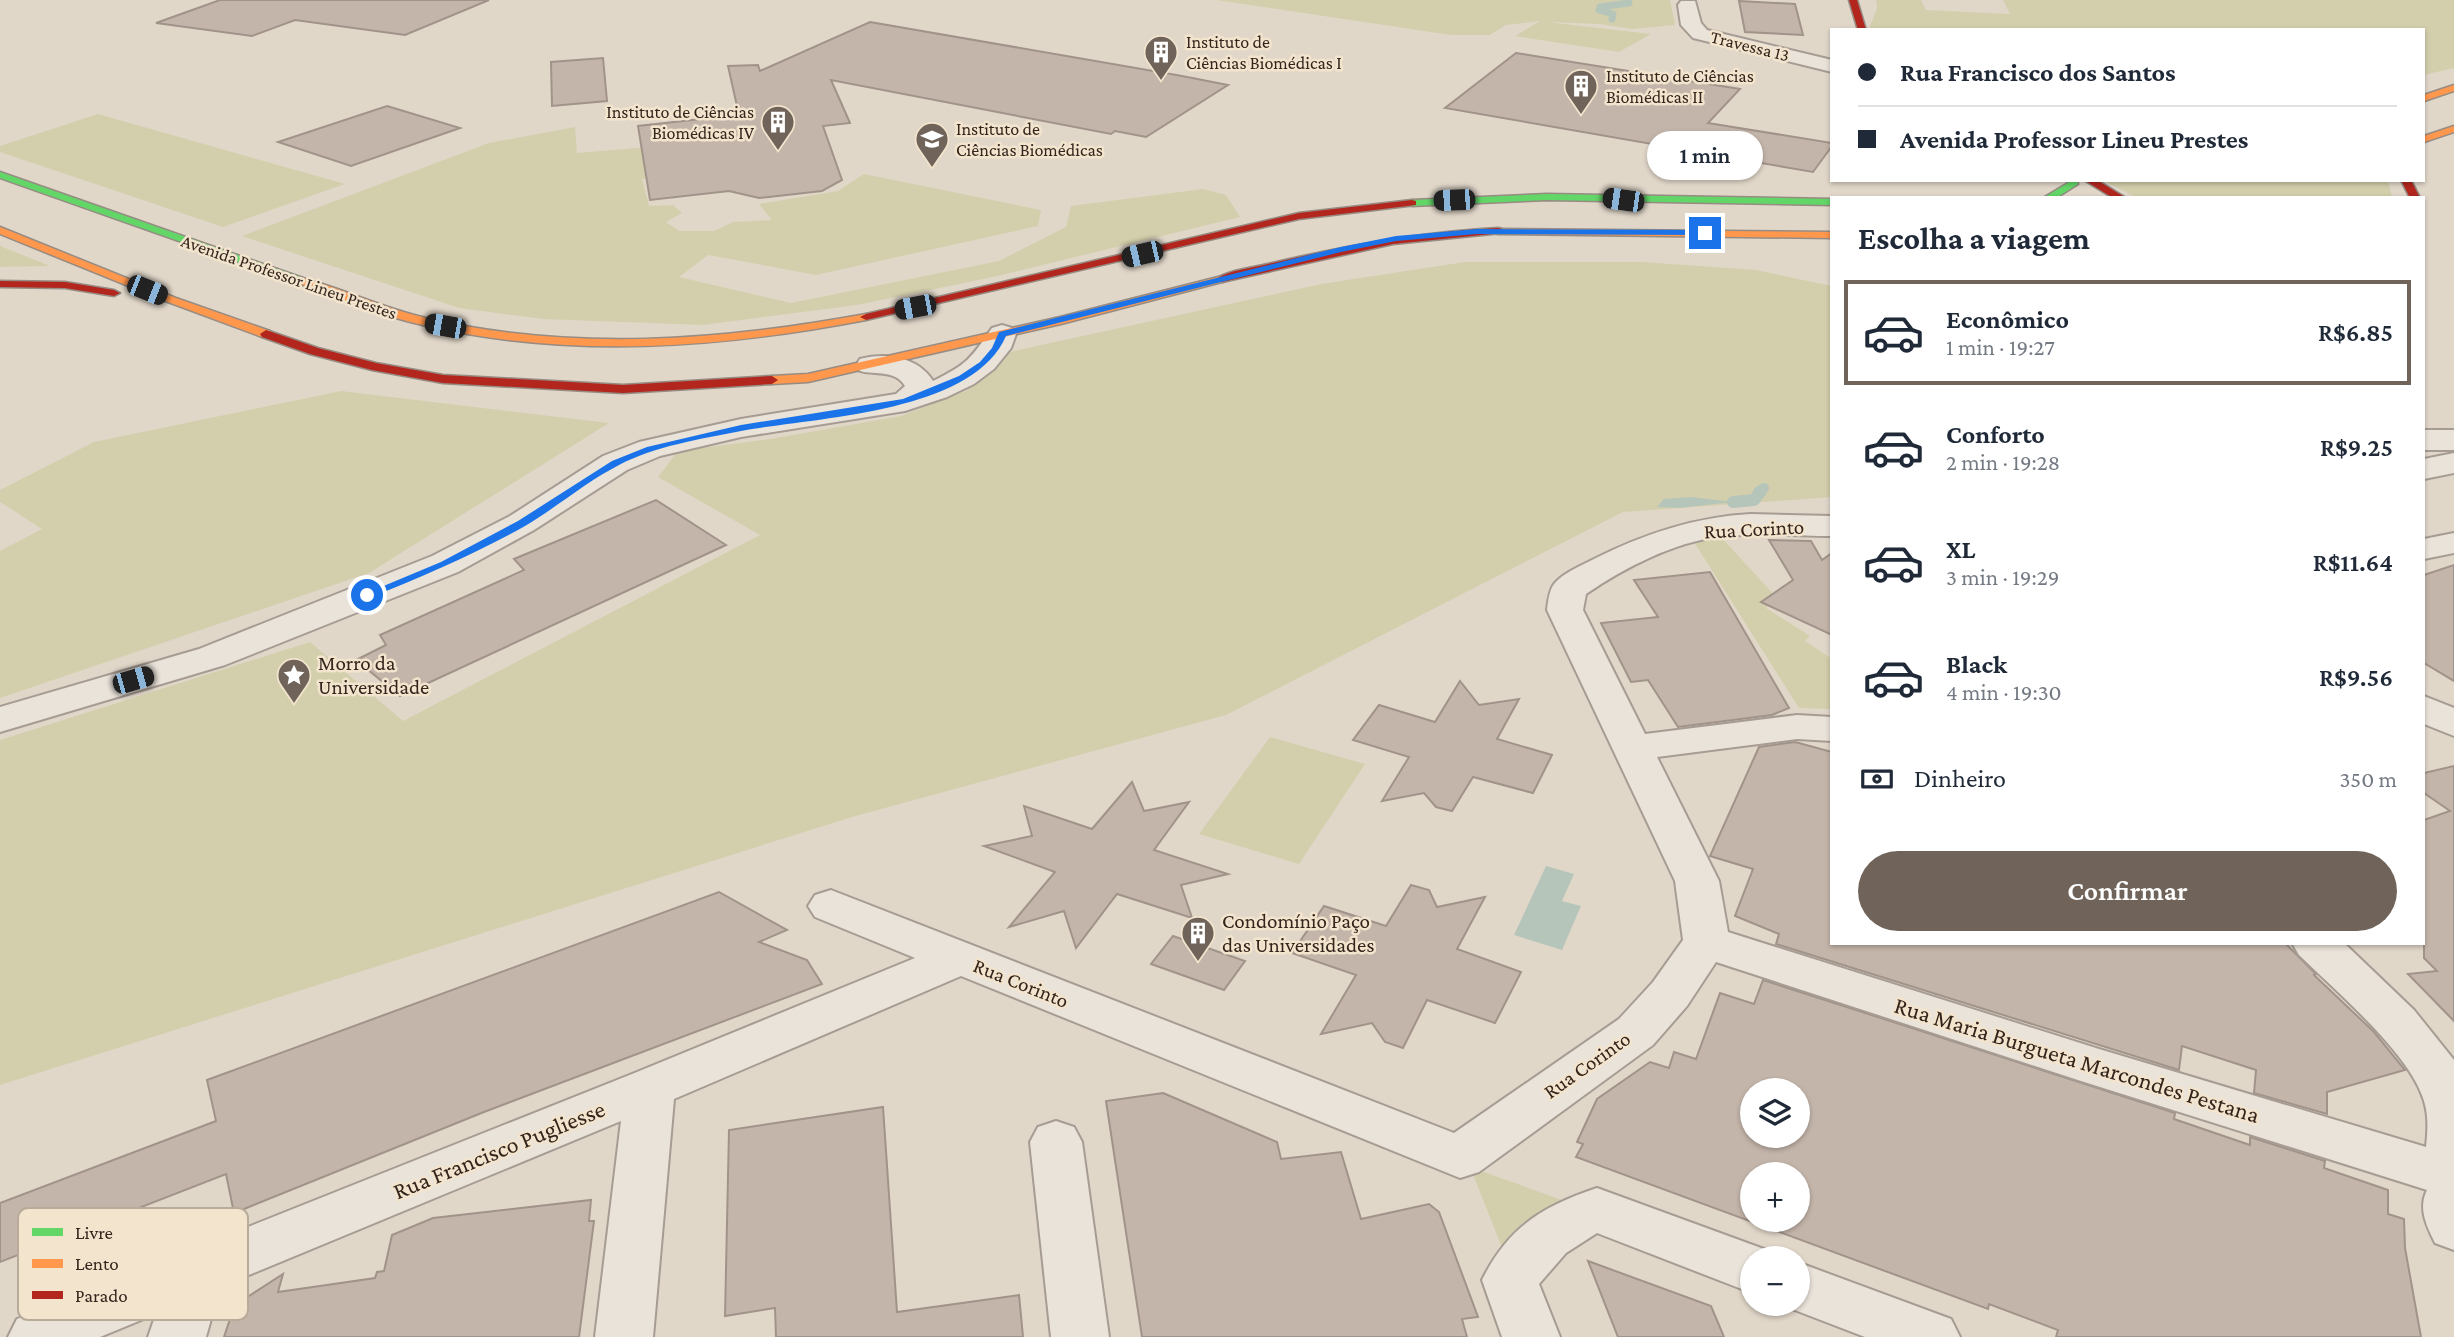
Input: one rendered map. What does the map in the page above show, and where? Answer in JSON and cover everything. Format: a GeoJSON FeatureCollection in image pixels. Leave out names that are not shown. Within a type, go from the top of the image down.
{"type":"FeatureCollection","features":[{"type":"Feature","properties":{"kind":"main road"},"geometry":{"type":"LineString","coordinates":[[1853,0],[1861,28]]}},
{"type":"Feature","properties":{"kind":"main road"},"geometry":{"type":"LineString","coordinates":[[2425,98],[2454,88]]}},
{"type":"Feature","properties":{"kind":"main road"},"geometry":{"type":"LineString","coordinates":[[2425,139],[2454,129]]}},
{"type":"Feature","properties":{"kind":"main road","name":"Avenida Professor Lineu Prestes"},"geometry":{"type":"LineString","coordinates":[[0,175],[354,300],[425,322],[483,333],[555,341],[631,344],[725,340],[799,331],[1299,216],[1369,206],[1434,201],[1604,197],[1830,202]]}},
{"type":"Feature","properties":{"kind":"main road"},"geometry":{"type":"LineString","coordinates":[[2053,196],[2061,193],[2072,182]]}},
{"type":"Feature","properties":{"kind":"main road"},"geometry":{"type":"LineString","coordinates":[[2093,182],[2117,196]]}},
{"type":"Feature","properties":{"kind":"main road"},"geometry":{"type":"LineString","coordinates":[[1604,197],[1639,203],[1660,214],[1660,221],[1651,226],[1608,231]]}},
{"type":"Feature","properties":{"kind":"main road"},"geometry":{"type":"LineString","coordinates":[[1733,200],[1709,209],[1709,218],[1724,226],[1749,233]]}},
{"type":"Feature","properties":{"kind":"main road"},"geometry":{"type":"LineString","coordinates":[[0,230],[172,300],[314,351],[376,367],[443,379],[622,389],[808,378],[1002,334],[1341,249],[1396,239],[1477,231],[1830,234]]}},
{"type":"Feature","properties":{"kind":"main road"},"geometry":{"type":"LineString","coordinates":[[1142,254],[1133,258],[1128,267],[1139,278],[1189,287]]}},
{"type":"Feature","properties":{"kind":"main road"},"geometry":{"type":"LineString","coordinates":[[1067,271],[1107,277]]}},
{"type":"Feature","properties":{"kind":"main road"},"geometry":{"type":"LineString","coordinates":[[0,284],[65,285],[172,300]]}},
{"type":"Feature","properties":{"kind":"main road"},"geometry":{"type":"LineString","coordinates":[[1109,308],[1121,296],[1121,288]]}},
{"type":"Feature","properties":{"kind":"street","name":"Travessa 13"},"geometry":{"type":"LineString","coordinates":[[1688,5],[1691,25],[1694,31],[1700,34],[1830,66]]}},
{"type":"Feature","properties":{"kind":"street"},"geometry":{"type":"LineString","coordinates":[[0,720],[212,657],[445,564],[522,523],[615,463],[650,449],[741,428],[905,402],[962,378],[983,363],[996,348],[1002,334]]}},
{"type":"Feature","properties":{"kind":"street"},"geometry":{"type":"LineString","coordinates":[[872,365],[896,367],[909,371],[918,378],[920,386],[916,394],[905,402]]}},
{"type":"Feature","properties":{"kind":"street"},"geometry":{"type":"LineString","coordinates":[[2425,440],[2454,440]]}},
{"type":"Feature","properties":{"kind":"street"},"geometry":{"type":"LineString","coordinates":[[2425,469],[2454,463]]}},
{"type":"Feature","properties":{"kind":"street","name":"Rua Corinto"},"geometry":{"type":"LineString","coordinates":[[831,906],[1460,1157],[1636,1032],[1670,995],[1706,942],[1697,881],[1565,610],[1569,589],[1616,562],[1703,529],[1763,524],[1830,526]]}},
{"type":"Feature","properties":{"kind":"street"},"geometry":{"type":"LineString","coordinates":[[2425,549],[2454,543]]}},
{"type":"Feature","properties":{"kind":"street"},"geometry":{"type":"LineString","coordinates":[[2425,709],[2454,724]]}},
{"type":"Feature","properties":{"kind":"street"},"geometry":{"type":"LineString","coordinates":[[1632,748],[1797,727],[1830,729]]}},
{"type":"Feature","properties":{"kind":"street","name":"Rua Maria Burgueta Marcondes Pestana"},"geometry":{"type":"LineString","coordinates":[[1706,942],[2073,1059],[2450,1201]]}},
{"type":"Feature","properties":{"kind":"street"},"geometry":{"type":"LineString","coordinates":[[2317,945],[2398,1025],[2436,1070],[2453,1115],[2450,1201]]}},
{"type":"Feature","properties":{"kind":"street","name":"Rua Francisco Pugliesse"},"geometry":{"type":"LineString","coordinates":[[248,1251],[650,1088],[960,958]]}},
{"type":"Feature","properties":{"kind":"street"},"geometry":{"type":"LineString","coordinates":[[624,1337],[650,1088]]}},
{"type":"Feature","properties":{"kind":"street"},"geometry":{"type":"LineString","coordinates":[[1056,1142],[1080,1337]]}},
{"type":"Feature","properties":{"kind":"street"},"geometry":{"type":"LineString","coordinates":[[1531,1337],[1510,1280],[1545,1235],[1564,1222],[1597,1210],[1740,1264]]}},
{"type":"Feature","properties":{"kind":"street"},"geometry":{"type":"LineString","coordinates":[[1810,1291],[1931,1337]]}},
{"type":"Feature","properties":{"kind":"street","name":"Rua Francisco Pugliesse"},"geometry":{"type":"LineString","coordinates":[[37,1337],[79,1320]]}},
{"type":"Feature","properties":{"kind":"street"},"geometry":{"type":"LineString","coordinates":[[177,1337],[182,1320]]}},
{"type":"Feature","properties":{"kind":"shaded area"},"geometry":{"type":"Polygon","coordinates":[[[1216,0],[1670,0],[1675,25],[1632,29],[1600,24],[1546,22],[1651,34],[1619,52],[1515,36],[1540,21],[1506,25],[1490,35],[1451,35],[1216,0]]]}},
{"type":"Feature","properties":{"kind":"shaded area"},"geometry":{"type":"Polygon","coordinates":[[[1876,0],[1921,0],[1926,10],[2010,14],[2003,0],[2454,0],[2454,68],[2425,75],[2425,28],[1871,28],[1877,8],[1876,0]]]}},
{"type":"Feature","properties":{"kind":"shaded area"},"geometry":{"type":"Polygon","coordinates":[[[98,114],[345,184],[223,227],[0,152],[0,146],[98,114]]]}},
{"type":"Feature","properties":{"kind":"shaded area"},"geometry":{"type":"Polygon","coordinates":[[[575,127],[577,153],[734,140],[717,170],[642,179],[649,206],[673,205],[682,213],[666,222],[679,231],[714,231],[733,222],[772,220],[759,204],[838,191],[864,174],[1041,210],[1038,226],[816,275],[708,255],[679,277],[791,303],[999,261],[1066,227],[1071,206],[1203,189],[1226,195],[1240,217],[993,277],[857,305],[703,325],[543,319],[459,308],[242,236],[489,143],[575,127]]]}},
{"type":"Feature","properties":{"kind":"shaded area"},"geometry":{"type":"Polygon","coordinates":[[[2106,182],[2387,182],[2392,196],[2134,196],[2106,182]]]}},
{"type":"Feature","properties":{"kind":"shaded area"},"geometry":{"type":"Polygon","coordinates":[[[0,246],[50,266],[0,267],[0,246]]]}},
{"type":"Feature","properties":{"kind":"shaded area"},"geometry":{"type":"Polygon","coordinates":[[[1465,262],[1642,262],[1756,270],[1830,286],[1830,497],[1623,512],[1226,715],[852,817],[0,1085],[0,740],[310,642],[403,721],[760,535],[658,477],[678,451],[770,439],[901,416],[966,391],[1005,353],[1321,284],[1465,262]]]}},
{"type":"Feature","properties":{"kind":"shaded area"},"geometry":{"type":"Polygon","coordinates":[[[341,391],[609,423],[369,573],[0,698],[0,551],[42,529],[0,502],[0,490],[94,442],[341,391]]]}},
{"type":"Feature","properties":{"kind":"shaded area"},"geometry":{"type":"Polygon","coordinates":[[[1691,497],[1733,502],[1679,508],[1657,507],[1664,499],[1691,497]]]}},
{"type":"Feature","properties":{"kind":"shaded area"},"geometry":{"type":"Polygon","coordinates":[[[1721,537],[1778,599],[1766,608],[1810,636],[1805,641],[1830,658],[1830,709],[1799,708],[1694,542],[1721,537]]]}},
{"type":"Feature","properties":{"kind":"shaded area"},"geometry":{"type":"Polygon","coordinates":[[[1270,737],[1365,764],[1299,864],[1199,834],[1270,737]]]}},
{"type":"Feature","properties":{"kind":"shaded area"},"geometry":{"type":"Polygon","coordinates":[[[1546,866],[1574,874],[1562,901],[1581,906],[1562,950],[1514,935],[1546,866]]]}},
{"type":"Feature","properties":{"kind":"shaded area"},"geometry":{"type":"Polygon","coordinates":[[[1470,1167],[1587,1209],[1509,1265],[1470,1167]]]}},
{"type":"Feature","properties":{"kind":"building"},"geometry":{"type":"Polygon","coordinates":[[[220,0],[489,0],[405,35],[295,20],[252,36],[156,23],[220,0]]]}},
{"type":"Feature","properties":{"kind":"building"},"geometry":{"type":"Polygon","coordinates":[[[1739,1],[1795,4],[1803,35],[1745,32],[1739,1]]]}},
{"type":"Feature","properties":{"kind":"building"},"geometry":{"type":"Polygon","coordinates":[[[870,22],[1228,85],[1146,137],[1115,131],[1111,134],[831,80],[850,123],[823,126],[842,180],[822,191],[759,198],[729,191],[650,200],[638,126],[739,115],[728,66],[758,65],[760,71],[870,22]]]}},
{"type":"Feature","properties":{"kind":"building"},"geometry":{"type":"Polygon","coordinates":[[[1516,53],[1740,89],[1708,123],[1830,143],[1830,149],[1813,172],[1445,108],[1516,53]]]}},
{"type":"Feature","properties":{"kind":"building"},"geometry":{"type":"Polygon","coordinates":[[[603,58],[607,101],[552,106],[551,62],[603,58]]]}},
{"type":"Feature","properties":{"kind":"building"},"geometry":{"type":"Polygon","coordinates":[[[387,106],[460,128],[351,166],[278,142],[387,106]]]}},
{"type":"Feature","properties":{"kind":"building"},"geometry":{"type":"Polygon","coordinates":[[[656,500],[726,545],[400,696],[356,660],[386,645],[380,635],[524,570],[514,559],[656,500]]]}},
{"type":"Feature","properties":{"kind":"building"},"geometry":{"type":"Polygon","coordinates":[[[1769,540],[1811,541],[1822,560],[1830,554],[1830,634],[1761,602],[1793,580],[1769,540]]]}},
{"type":"Feature","properties":{"kind":"building"},"geometry":{"type":"Polygon","coordinates":[[[2454,565],[2454,681],[2425,664],[2425,575],[2454,565]]]}},
{"type":"Feature","properties":{"kind":"building"},"geometry":{"type":"Polygon","coordinates":[[[1710,572],[1789,708],[1772,715],[1678,727],[1648,680],[1631,682],[1601,623],[1658,617],[1634,580],[1710,572]]]}},
{"type":"Feature","properties":{"kind":"building"},"geometry":{"type":"Polygon","coordinates":[[[1460,681],[1479,705],[1519,699],[1497,739],[1552,755],[1533,793],[1473,777],[1452,811],[1436,807],[1424,793],[1382,801],[1409,757],[1353,740],[1379,705],[1435,722],[1460,681]]]}},
{"type":"Feature","properties":{"kind":"building"},"geometry":{"type":"Polygon","coordinates":[[[1795,742],[1830,751],[1830,945],[2287,945],[2316,974],[2314,975],[2374,1032],[2405,1070],[2327,1092],[2327,1114],[2254,1093],[2256,1070],[2182,1046],[2179,1070],[1776,944],[1779,934],[1735,916],[1753,869],[1710,856],[1759,747],[1795,742]]]}},
{"type":"Feature","properties":{"kind":"building"},"geometry":{"type":"Polygon","coordinates":[[[2454,766],[2454,1021],[2408,974],[2437,971],[2424,958],[2425,820],[2450,811],[2425,794],[2425,773],[2454,766]]]}},
{"type":"Feature","properties":{"kind":"building"},"geometry":{"type":"Polygon","coordinates":[[[1132,782],[1144,811],[1189,802],[1154,850],[1228,874],[1181,885],[1192,918],[1117,894],[1076,948],[1064,911],[1009,927],[1055,872],[984,846],[1032,836],[1024,806],[1092,829],[1132,782]]]}},
{"type":"Feature","properties":{"kind":"building"},"geometry":{"type":"Polygon","coordinates":[[[1411,885],[1429,890],[1437,907],[1485,897],[1457,949],[1521,972],[1495,1023],[1427,1000],[1403,1048],[1385,1042],[1372,1023],[1321,1034],[1356,975],[1292,953],[1324,906],[1386,926],[1411,885]]]}},
{"type":"Feature","properties":{"kind":"building"},"geometry":{"type":"Polygon","coordinates":[[[719,892],[787,930],[759,942],[807,960],[822,984],[484,1112],[246,1208],[233,1208],[226,1174],[139,1208],[18,1208],[18,1255],[0,1262],[0,1203],[216,1121],[207,1080],[719,892]]]}},
{"type":"Feature","properties":{"kind":"building","name":"Condomínio Paço das Universidades"},"geometry":{"type":"Polygon","coordinates":[[[1173,936],[1245,961],[1224,990],[1151,964],[1173,936]]]}},
{"type":"Feature","properties":{"kind":"building"},"geometry":{"type":"Polygon","coordinates":[[[1763,980],[2175,1113],[2174,1119],[2250,1145],[2250,1137],[2325,1161],[2324,1168],[2388,1190],[2388,1214],[2404,1219],[2405,1248],[2421,1337],[2056,1337],[2058,1330],[1989,1304],[1988,1309],[1779,1232],[1810,1232],[1810,1162],[1740,1162],[1740,1218],[1576,1157],[1583,1144],[1577,1142],[1597,1099],[1650,1062],[1669,1068],[1674,1052],[1696,1059],[1720,993],[1754,1004],[1763,980]]]}},
{"type":"Feature","properties":{"kind":"building"},"geometry":{"type":"Polygon","coordinates":[[[1163,1093],[1277,1142],[1281,1159],[1341,1152],[1361,1219],[1429,1204],[1439,1212],[1478,1317],[1462,1319],[1467,1337],[1142,1337],[1106,1101],[1163,1093]]]}},
{"type":"Feature","properties":{"kind":"building"},"geometry":{"type":"Polygon","coordinates":[[[883,1107],[897,1312],[1019,1295],[1023,1337],[776,1337],[775,1308],[725,1316],[729,1130],[883,1107]]]}},
{"type":"Feature","properties":{"kind":"building"},"geometry":{"type":"Polygon","coordinates":[[[591,1200],[589,1221],[594,1221],[579,1337],[224,1337],[230,1320],[248,1320],[248,1297],[283,1274],[278,1292],[375,1278],[377,1272],[384,1271],[392,1235],[433,1218],[591,1200]]]}},
{"type":"Feature","properties":{"kind":"building"},"geometry":{"type":"Polygon","coordinates":[[[1588,1261],[1711,1306],[1724,1337],[1618,1337],[1588,1261]]]}},
{"type":"Feature","properties":{"kind":"waterway"},"geometry":{"type":"LineString","coordinates":[[1612,19],[1613,14],[1599,10],[1600,7],[1629,3]]}},
{"type":"Feature","properties":{"kind":"waterway"},"geometry":{"type":"LineString","coordinates":[[1758,492],[1764,488]]}},
{"type":"Feature","properties":{"kind":"waterway"},"geometry":{"type":"LineString","coordinates":[[1733,502],[1754,500],[1761,491]]}},
{"type":"Feature","properties":{"kind":"traffic: fast"},"geometry":{"type":"LineString","coordinates":[[0,175],[299,280]]}},
{"type":"Feature","properties":{"kind":"traffic: fast"},"geometry":{"type":"LineString","coordinates":[[2052,196],[2072,182]]}},
{"type":"Feature","properties":{"kind":"traffic: fast"},"geometry":{"type":"LineString","coordinates":[[1412,203],[1547,197],[1830,202]]}},
{"type":"Feature","properties":{"kind":"traffic: slow"},"geometry":{"type":"LineString","coordinates":[[2425,98],[2454,88]]}},
{"type":"Feature","properties":{"kind":"traffic: slow"},"geometry":{"type":"LineString","coordinates":[[2425,139],[2454,129]]}},
{"type":"Feature","properties":{"kind":"traffic: slow"},"geometry":{"type":"LineString","coordinates":[[0,230],[172,300],[266,334]]}},
{"type":"Feature","properties":{"kind":"traffic: slow"},"geometry":{"type":"LineString","coordinates":[[1498,231],[1830,235]]}},
{"type":"Feature","properties":{"kind":"traffic: slow"},"geometry":{"type":"LineString","coordinates":[[772,380],[808,378],[1061,320],[1222,279]]}},
{"type":"Feature","properties":{"kind":"traffic: slow"},"geometry":{"type":"LineString","coordinates":[[299,280],[426,322],[480,333],[590,344],[701,341],[757,335],[866,317]]}},
{"type":"Feature","properties":{"kind":"traffic: jam"},"geometry":{"type":"LineString","coordinates":[[1853,0],[1861,28]]}},
{"type":"Feature","properties":{"kind":"traffic: jam"},"geometry":{"type":"LineString","coordinates":[[2093,182],[2117,196]]}},
{"type":"Feature","properties":{"kind":"traffic: jam"},"geometry":{"type":"LineString","coordinates":[[2407,182],[2414,196]]}},
{"type":"Feature","properties":{"kind":"traffic: jam"},"geometry":{"type":"LineString","coordinates":[[866,317],[1299,216],[1412,203]]}},
{"type":"Feature","properties":{"kind":"traffic: jam"},"geometry":{"type":"LineString","coordinates":[[1222,279],[1393,241],[1498,231]]}},
{"type":"Feature","properties":{"kind":"traffic: jam"},"geometry":{"type":"LineString","coordinates":[[0,284],[65,285],[114,293]]}},
{"type":"Feature","properties":{"kind":"traffic: jam"},"geometry":{"type":"LineString","coordinates":[[266,334],[314,351],[376,367],[443,379],[623,389],[772,380]]}},
{"type":"Feature","properties":{"kind":"place","name":"Instituto de Ciências Biomédicas I"},"geometry":{"type":"Point","coordinates":[1161,82]}},
{"type":"Feature","properties":{"kind":"place","name":"Instituto de Ciências Biomédicas II"},"geometry":{"type":"Point","coordinates":[1581,116]}},
{"type":"Feature","properties":{"kind":"place","name":"Instituto de Ciências Biomédicas IV"},"geometry":{"type":"Point","coordinates":[778,152]}},
{"type":"Feature","properties":{"kind":"place","name":"Instituto de Ciências Biomédicas"},"geometry":{"type":"Point","coordinates":[932,169]}},
{"type":"Feature","properties":{"kind":"place","name":"Morro da Universidade"},"geometry":{"type":"Point","coordinates":[294,705]}},
{"type":"Feature","properties":{"kind":"place","name":"Condomínio Paço das Universidades"},"geometry":{"type":"Point","coordinates":[1198,963]}},
{"type":"Feature","properties":{"kind":"route"},"geometry":{"type":"LineString","coordinates":[[367,595],[445,564],[522,523],[615,463],[650,449],[741,428],[905,402],[962,378],[983,363],[996,348],[1002,334],[1341,249],[1396,239],[1477,231],[1705,233]]}}]}
